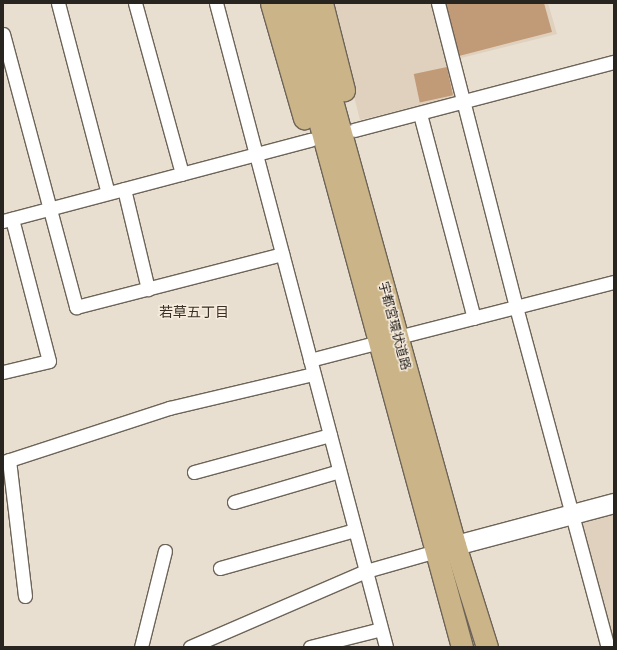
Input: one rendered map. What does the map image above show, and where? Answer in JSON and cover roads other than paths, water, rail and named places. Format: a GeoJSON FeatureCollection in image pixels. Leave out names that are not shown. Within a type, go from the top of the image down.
{"type":"FeatureCollection","features":[{"type":"Feature","properties":{"kind":"main road"},"geometry":{"type":"LineString","coordinates":[[271,3],[310,140],[327,190],[349,227]]}},
{"type":"Feature","properties":{"kind":"main road","name":"宇都宮環状道路"},"geometry":{"type":"LineString","coordinates":[[287,3],[349,227],[388,340]]}},
{"type":"Feature","properties":{"kind":"main road","name":"宇都宮環状道路"},"geometry":{"type":"LineString","coordinates":[[305,3],[358,194],[388,340],[445,548],[462,647]]}},
{"type":"Feature","properties":{"kind":"main road"},"geometry":{"type":"LineString","coordinates":[[322,3],[354,130],[359,170],[358,194]]}},
{"type":"Feature","properties":{"kind":"main road","name":"宇都宮環状道路"},"geometry":{"type":"LineString","coordinates":[[445,548],[487,647]]}},
{"type":"Feature","properties":{"kind":"street"},"geometry":{"type":"LineString","coordinates":[[58,3],[108,193]]}},
{"type":"Feature","properties":{"kind":"street"},"geometry":{"type":"LineString","coordinates":[[135,3],[182,174]]}},
{"type":"Feature","properties":{"kind":"street"},"geometry":{"type":"LineString","coordinates":[[216,3],[386,647]]}},
{"type":"Feature","properties":{"kind":"street"},"geometry":{"type":"LineString","coordinates":[[438,3],[465,102],[516,307],[608,647]]}},
{"type":"Feature","properties":{"kind":"street"},"geometry":{"type":"LineString","coordinates":[[3,34],[48,209],[76,308],[282,254]]}},
{"type":"Feature","properties":{"kind":"street"},"geometry":{"type":"LineString","coordinates":[[354,130],[420,114],[614,62]]}},
{"type":"Feature","properties":{"kind":"street"},"geometry":{"type":"LineString","coordinates":[[420,114],[474,318]]}},
{"type":"Feature","properties":{"kind":"street"},"geometry":{"type":"LineString","coordinates":[[3,372],[49,361],[8,220],[310,140]]}},
{"type":"Feature","properties":{"kind":"street"},"geometry":{"type":"LineString","coordinates":[[124,189],[148,289]]}},
{"type":"Feature","properties":{"kind":"street"},"geometry":{"type":"LineString","coordinates":[[310,360],[614,282]]}},
{"type":"Feature","properties":{"kind":"street"},"geometry":{"type":"LineString","coordinates":[[25,596],[6,461],[170,408],[313,374]]}},
{"type":"Feature","properties":{"kind":"street"},"geometry":{"type":"LineString","coordinates":[[194,472],[330,435]]}},
{"type":"Feature","properties":{"kind":"street"},"geometry":{"type":"LineString","coordinates":[[234,502],[339,471]]}},
{"type":"Feature","properties":{"kind":"street"},"geometry":{"type":"LineString","coordinates":[[190,647],[366,571],[445,548],[614,503]]}},
{"type":"Feature","properties":{"kind":"street"},"geometry":{"type":"LineString","coordinates":[[220,568],[355,530]]}},
{"type":"Feature","properties":{"kind":"street"},"geometry":{"type":"LineString","coordinates":[[141,647],[164,551]]}},
{"type":"Feature","properties":{"kind":"street"},"geometry":{"type":"LineString","coordinates":[[310,647],[381,629]]}},
{"type":"Feature","properties":{"kind":"district","name":"若草五丁目"},"geometry":{"type":"Point","coordinates":[194,313]}}]}
